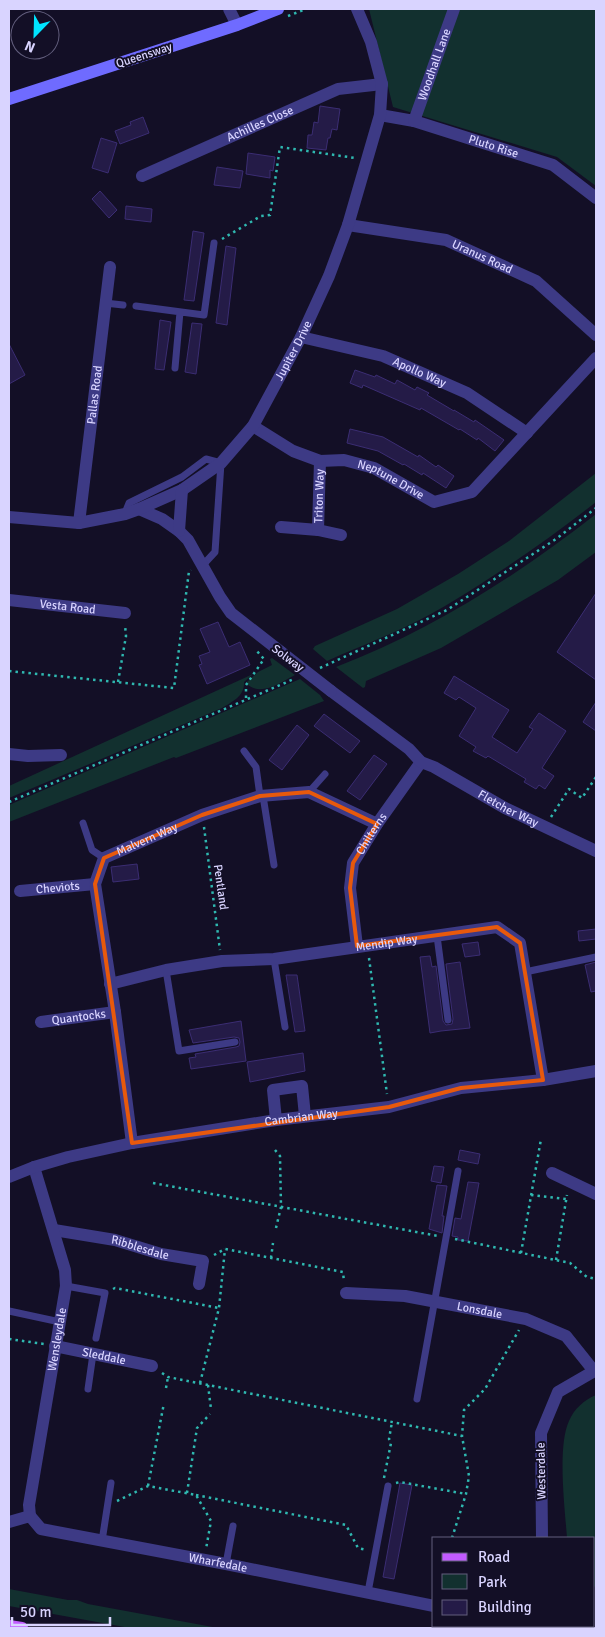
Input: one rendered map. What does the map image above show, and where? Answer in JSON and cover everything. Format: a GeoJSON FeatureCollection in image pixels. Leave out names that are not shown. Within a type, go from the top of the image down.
{"type":"FeatureCollection","features":[{"type":"Feature","properties":{"kind":"main road","name":"Queensway"},"geometry":{"type":"LineString","coordinates":[[9,99],[237,25],[278,9]]}},
{"type":"Feature","properties":{"kind":"main road"},"geometry":{"type":"LineString","coordinates":[[9,1626],[22,1628]]}},
{"type":"Feature","properties":{"kind":"street"},"geometry":{"type":"LineString","coordinates":[[229,9],[237,25]]}},
{"type":"Feature","properties":{"kind":"street","name":"Jupiter Drive"},"geometry":{"type":"LineString","coordinates":[[9,517],[78,523],[125,514],[139,509],[182,490],[221,463],[253,426],[301,337],[329,276],[348,225],[380,115],[382,84],[371,42],[357,9]]}},
{"type":"Feature","properties":{"kind":"street","name":"Woodhall Lane"},"geometry":{"type":"LineString","coordinates":[[414,121],[454,9]]}},
{"type":"Feature","properties":{"kind":"street","name":"Achilles Close"},"geometry":{"type":"LineString","coordinates":[[142,176],[338,89],[382,84]]}},
{"type":"Feature","properties":{"kind":"street","name":"Pluto Rise"},"geometry":{"type":"LineString","coordinates":[[380,115],[414,121],[553,165],[596,198]]}},
{"type":"Feature","properties":{"kind":"street","name":"Uranus Road"},"geometry":{"type":"LineString","coordinates":[[348,225],[446,240],[536,281],[596,334]]}},
{"type":"Feature","properties":{"kind":"street","name":"Pallas Road"},"geometry":{"type":"LineString","coordinates":[[78,523],[110,267]]}},
{"type":"Feature","properties":{"kind":"street","name":"Apollo Way"},"geometry":{"type":"LineString","coordinates":[[301,337],[384,356],[467,393],[527,433]]}},
{"type":"Feature","properties":{"kind":"street","name":"Neptune Drive"},"geometry":{"type":"LineString","coordinates":[[253,426],[293,451],[320,461],[344,460],[374,468],[434,502],[472,492],[596,358]]}},
{"type":"Feature","properties":{"kind":"street","name":"Triton Way"},"geometry":{"type":"LineString","coordinates":[[318,530],[320,461]]}},
{"type":"Feature","properties":{"kind":"street"},"geometry":{"type":"LineString","coordinates":[[179,531],[182,490]]}},
{"type":"Feature","properties":{"kind":"street","name":"Solway"},"geometry":{"type":"LineString","coordinates":[[139,509],[162,519],[188,540],[231,613],[409,749],[421,762]]}},
{"type":"Feature","properties":{"kind":"street","name":"Triton Way"},"geometry":{"type":"LineString","coordinates":[[281,527],[318,530],[341,535]]}},
{"type":"Feature","properties":{"kind":"street","name":"Vesta Road"},"geometry":{"type":"LineString","coordinates":[[9,600],[125,613]]}},
{"type":"Feature","properties":{"kind":"street"},"geometry":{"type":"LineString","coordinates":[[9,754],[28,756],[61,755]]}},
{"type":"Feature","properties":{"kind":"street","name":"Chilterns"},"geometry":{"type":"LineString","coordinates":[[362,945],[350,888],[353,863],[377,824],[421,762]]}},
{"type":"Feature","properties":{"kind":"street","name":"Fletcher Way"},"geometry":{"type":"LineString","coordinates":[[421,762],[497,804],[596,851]]}},
{"type":"Feature","properties":{"kind":"street"},"geometry":{"type":"LineString","coordinates":[[309,792],[377,824]]}},
{"type":"Feature","properties":{"kind":"street","name":"Malvern Way"},"geometry":{"type":"LineString","coordinates":[[132,1143],[115,1012],[95,884],[104,858],[202,815],[262,796],[309,792]]}},
{"type":"Feature","properties":{"kind":"street","name":"Cheviots"},"geometry":{"type":"LineString","coordinates":[[20,891],[95,884]]}},
{"type":"Feature","properties":{"kind":"street","name":"Mendip Way"},"geometry":{"type":"LineString","coordinates":[[110,984],[166,970],[222,961],[274,959],[497,927],[520,942],[543,1080]]}},
{"type":"Feature","properties":{"kind":"street","name":"Quantocks"},"geometry":{"type":"LineString","coordinates":[[42,1022],[115,1012]]}},
{"type":"Feature","properties":{"kind":"street","name":"Cambrian Way"},"geometry":{"type":"LineString","coordinates":[[9,1177],[68,1157],[132,1143],[276,1120],[389,1107],[461,1088],[543,1080],[596,1071]]}},
{"type":"Feature","properties":{"kind":"street"},"geometry":{"type":"LineString","coordinates":[[276,1120],[273,1090],[302,1086],[305,1116]]}},
{"type":"Feature","properties":{"kind":"street","name":"Wensleydale"},"geometry":{"type":"LineString","coordinates":[[30,1516],[29,1505],[66,1286],[65,1270],[34,1167]]}},
{"type":"Feature","properties":{"kind":"street"},"geometry":{"type":"LineString","coordinates":[[552,1173],[596,1194]]}},
{"type":"Feature","properties":{"kind":"street","name":"Ribblesdale"},"geometry":{"type":"LineString","coordinates":[[54,1230],[115,1240],[161,1254],[202,1261]]}},
{"type":"Feature","properties":{"kind":"street"},"geometry":{"type":"LineString","coordinates":[[199,1284],[202,1261]]}},
{"type":"Feature","properties":{"kind":"street","name":"Lonsdale"},"geometry":{"type":"LineString","coordinates":[[346,1293],[405,1296],[526,1319],[566,1336],[595,1370]]}},
{"type":"Feature","properties":{"kind":"street","name":"Sleddale"},"geometry":{"type":"LineString","coordinates":[[55,1346],[152,1366]]}},
{"type":"Feature","properties":{"kind":"street","name":"Westerdale"},"geometry":{"type":"LineString","coordinates":[[542,1537],[540,1432],[558,1392],[595,1370]]}},
{"type":"Feature","properties":{"kind":"street"},"geometry":{"type":"LineString","coordinates":[[9,1522],[30,1516]]}},
{"type":"Feature","properties":{"kind":"street","name":"Wharfedale"},"geometry":{"type":"LineString","coordinates":[[30,1516],[41,1529],[432,1606]]}},
{"type":"Feature","properties":{"kind":"lane"},"geometry":{"type":"LineString","coordinates":[[136,306],[204,315],[214,243]]}},
{"type":"Feature","properties":{"kind":"lane"},"geometry":{"type":"LineString","coordinates":[[105,303],[123,305]]}},
{"type":"Feature","properties":{"kind":"lane"},"geometry":{"type":"LineString","coordinates":[[175,368],[180,312]]}},
{"type":"Feature","properties":{"kind":"lane"},"geometry":{"type":"LineString","coordinates":[[125,514],[129,503],[182,477],[206,460],[221,463],[215,552],[202,566]]}},
{"type":"Feature","properties":{"kind":"lane"},"geometry":{"type":"LineString","coordinates":[[244,751],[256,767],[274,864]]}},
{"type":"Feature","properties":{"kind":"lane"},"geometry":{"type":"LineString","coordinates":[[309,792],[325,774]]}},
{"type":"Feature","properties":{"kind":"lane"},"geometry":{"type":"LineString","coordinates":[[83,823],[92,850],[104,858]]}},
{"type":"Feature","properties":{"kind":"lane"},"geometry":{"type":"LineString","coordinates":[[436,936],[448,1020]]}},
{"type":"Feature","properties":{"kind":"lane"},"geometry":{"type":"LineString","coordinates":[[525,972],[596,957]]}},
{"type":"Feature","properties":{"kind":"lane"},"geometry":{"type":"LineString","coordinates":[[274,959],[285,1027]]}},
{"type":"Feature","properties":{"kind":"lane"},"geometry":{"type":"LineString","coordinates":[[166,970],[179,1051],[235,1042]]}},
{"type":"Feature","properties":{"kind":"lane"},"geometry":{"type":"LineString","coordinates":[[417,1399],[458,1171]]}},
{"type":"Feature","properties":{"kind":"lane"},"geometry":{"type":"LineString","coordinates":[[66,1286],[105,1294],[96,1338]]}},
{"type":"Feature","properties":{"kind":"lane"},"geometry":{"type":"LineString","coordinates":[[9,1310],[60,1322]]}},
{"type":"Feature","properties":{"kind":"lane"},"geometry":{"type":"LineString","coordinates":[[88,1389],[92,1354]]}},
{"type":"Feature","properties":{"kind":"lane"},"geometry":{"type":"LineString","coordinates":[[102,1540],[111,1483]]}},
{"type":"Feature","properties":{"kind":"lane"},"geometry":{"type":"LineString","coordinates":[[368,1592],[388,1486]]}},
{"type":"Feature","properties":{"kind":"lane"},"geometry":{"type":"LineString","coordinates":[[226,1564],[233,1526]]}},
{"type":"Feature","properties":{"kind":"path"},"geometry":{"type":"LineString","coordinates":[[214,243],[260,216],[270,215],[280,147],[367,160]]}},
{"type":"Feature","properties":{"kind":"path"},"geometry":{"type":"LineString","coordinates":[[9,671],[174,688],[189,571],[202,566]]}},
{"type":"Feature","properties":{"kind":"path"},"geometry":{"type":"LineString","coordinates":[[118,682],[126,636],[125,613]]}},
{"type":"Feature","properties":{"kind":"path"},"geometry":{"type":"LineString","coordinates":[[246,698],[246,685],[264,659],[252,646],[260,637]]}},
{"type":"Feature","properties":{"kind":"path"},"geometry":{"type":"LineString","coordinates":[[545,826],[569,789],[582,798],[596,777]]}},
{"type":"Feature","properties":{"kind":"path","name":"Pentland"},"geometry":{"type":"LineString","coordinates":[[202,815],[222,961]]}},
{"type":"Feature","properties":{"kind":"path"},"geometry":{"type":"LineString","coordinates":[[362,945],[389,1107]]}},
{"type":"Feature","properties":{"kind":"path"},"geometry":{"type":"LineString","coordinates":[[521,1253],[541,1139]]}},
{"type":"Feature","properties":{"kind":"path"},"geometry":{"type":"LineString","coordinates":[[275,1150],[280,1156],[281,1207],[276,1228]]}},
{"type":"Feature","properties":{"kind":"path"},"geometry":{"type":"LineString","coordinates":[[556,1260],[569,1181]]}},
{"type":"Feature","properties":{"kind":"path"},"geometry":{"type":"LineString","coordinates":[[153,1183],[278,1205],[570,1262],[587,1277],[596,1279]]}},
{"type":"Feature","properties":{"kind":"path"},"geometry":{"type":"LineString","coordinates":[[531,1195],[566,1199]]}},
{"type":"Feature","properties":{"kind":"path"},"geometry":{"type":"LineString","coordinates":[[271,1258],[273,1243]]}},
{"type":"Feature","properties":{"kind":"path"},"geometry":{"type":"LineString","coordinates":[[200,1384],[219,1308],[225,1249]]}},
{"type":"Feature","properties":{"kind":"path"},"geometry":{"type":"LineString","coordinates":[[202,1261],[225,1249],[343,1272],[346,1293]]}},
{"type":"Feature","properties":{"kind":"path"},"geometry":{"type":"LineString","coordinates":[[105,1294],[115,1288],[219,1308]]}},
{"type":"Feature","properties":{"kind":"path"},"geometry":{"type":"LineString","coordinates":[[452,1537],[466,1494],[469,1476],[462,1436],[464,1410],[485,1389],[526,1319]]}},
{"type":"Feature","properties":{"kind":"path"},"geometry":{"type":"LineString","coordinates":[[9,1339],[55,1346]]}},
{"type":"Feature","properties":{"kind":"path"},"geometry":{"type":"LineString","coordinates":[[152,1366],[168,1377],[462,1436]]}},
{"type":"Feature","properties":{"kind":"path"},"geometry":{"type":"LineString","coordinates":[[166,1388],[168,1377]]}},
{"type":"Feature","properties":{"kind":"path"},"geometry":{"type":"LineString","coordinates":[[208,1385],[211,1409]]}},
{"type":"Feature","properties":{"kind":"path"},"geometry":{"type":"LineString","coordinates":[[148,1486],[164,1403]]}},
{"type":"Feature","properties":{"kind":"path"},"geometry":{"type":"LineString","coordinates":[[187,1493],[197,1428],[210,1414]]}},
{"type":"Feature","properties":{"kind":"path"},"geometry":{"type":"LineString","coordinates":[[392,1422],[389,1440],[391,1442],[384,1477],[388,1486],[400,1482],[466,1494]]}},
{"type":"Feature","properties":{"kind":"path"},"geometry":{"type":"LineString","coordinates":[[107,1506],[148,1486],[346,1524],[358,1548],[375,1552]]}},
{"type":"Feature","properties":{"kind":"path"},"geometry":{"type":"LineString","coordinates":[[196,1495],[211,1521],[204,1560]]}},
{"type":"Feature","properties":{"kind":"highlighted area"},"geometry":{"type":"Polygon","coordinates":[[[309,792],[377,824],[353,863],[350,888],[357,946],[497,927],[520,943],[543,1080],[461,1088],[389,1107],[132,1143],[95,884],[104,858],[202,815],[260,796],[309,792]]]}},
{"type":"Feature","properties":{"kind":"green space"},"geometry":{"type":"Polygon","coordinates":[[[369,9],[596,9],[596,186],[557,157],[393,107],[369,9]]]}},
{"type":"Feature","properties":{"kind":"green space"},"geometry":{"type":"Polygon","coordinates":[[[596,473],[596,502],[541,543],[465,594],[406,627],[327,661],[313,649],[315,646],[397,609],[458,574],[509,541],[596,473]]]}},
{"type":"Feature","properties":{"kind":"green space"},"geometry":{"type":"Polygon","coordinates":[[[596,514],[596,552],[558,580],[441,648],[366,681],[363,688],[336,667],[405,637],[472,600],[535,559],[596,514]]]}},
{"type":"Feature","properties":{"kind":"green space"},"geometry":{"type":"Polygon","coordinates":[[[272,658],[295,675],[277,685],[264,689],[252,687],[246,683],[258,672],[272,665],[270,659],[272,658]]]}},
{"type":"Feature","properties":{"kind":"green space"},"geometry":{"type":"Polygon","coordinates":[[[253,674],[244,682],[240,695],[222,708],[9,798],[9,786],[253,674]]]}},
{"type":"Feature","properties":{"kind":"green space"},"geometry":{"type":"Polygon","coordinates":[[[300,679],[320,695],[324,701],[176,758],[174,757],[9,822],[9,805],[300,679]]]}},
{"type":"Feature","properties":{"kind":"green space"},"geometry":{"type":"Polygon","coordinates":[[[596,1395],[596,1589],[595,1537],[567,1537],[564,1495],[563,1446],[565,1432],[571,1417],[587,1399],[596,1395]]]}},
{"type":"Feature","properties":{"kind":"green space"},"geometry":{"type":"Polygon","coordinates":[[[9,1589],[77,1600],[88,1604],[218,1628],[130,1628],[9,1606],[9,1589]]]}},
{"type":"Feature","properties":{"kind":"building"},"geometry":{"type":"Polygon","coordinates":[[[320,106],[340,109],[337,130],[332,129],[326,150],[307,148],[308,135],[312,135],[314,122],[318,123],[320,106]]]}},
{"type":"Feature","properties":{"kind":"building"},"geometry":{"type":"Polygon","coordinates":[[[143,117],[149,133],[120,144],[115,131],[131,125],[130,122],[143,117]]]}},
{"type":"Feature","properties":{"kind":"building"},"geometry":{"type":"Polygon","coordinates":[[[101,138],[117,143],[108,173],[92,168],[101,138]]]}},
{"type":"Feature","properties":{"kind":"building"},"geometry":{"type":"Polygon","coordinates":[[[248,153],[275,157],[273,171],[270,170],[270,178],[246,174],[248,153]]]}},
{"type":"Feature","properties":{"kind":"building"},"geometry":{"type":"Polygon","coordinates":[[[217,167],[243,171],[240,188],[214,185],[217,167]]]}},
{"type":"Feature","properties":{"kind":"building"},"geometry":{"type":"Polygon","coordinates":[[[100,191],[117,210],[109,218],[92,199],[100,191]]]}},
{"type":"Feature","properties":{"kind":"building"},"geometry":{"type":"Polygon","coordinates":[[[126,206],[152,209],[151,222],[125,219],[126,206]]]}},
{"type":"Feature","properties":{"kind":"building"},"geometry":{"type":"Polygon","coordinates":[[[193,231],[204,233],[194,301],[184,300],[193,231]]]}},
{"type":"Feature","properties":{"kind":"building"},"geometry":{"type":"Polygon","coordinates":[[[226,246],[236,248],[227,325],[216,323],[226,246]]]}},
{"type":"Feature","properties":{"kind":"building"},"geometry":{"type":"Polygon","coordinates":[[[160,320],[171,322],[164,370],[155,369],[160,320]]]}},
{"type":"Feature","properties":{"kind":"building"},"geometry":{"type":"Polygon","coordinates":[[[192,323],[202,324],[196,374],[185,372],[192,323]]]}},
{"type":"Feature","properties":{"kind":"building"},"geometry":{"type":"Polygon","coordinates":[[[9,344],[25,375],[9,384],[9,344]]]}},
{"type":"Feature","properties":{"kind":"building"},"geometry":{"type":"Polygon","coordinates":[[[355,370],[375,377],[376,375],[395,384],[397,380],[415,390],[417,387],[454,411],[474,422],[475,420],[504,440],[495,451],[478,438],[477,440],[421,408],[420,410],[363,385],[362,388],[350,383],[355,370]]]}},
{"type":"Feature","properties":{"kind":"building"},"geometry":{"type":"Polygon","coordinates":[[[350,429],[383,437],[418,457],[419,455],[436,467],[438,465],[454,476],[446,488],[423,473],[422,475],[378,451],[347,443],[350,429]]]}},
{"type":"Feature","properties":{"kind":"building"},"geometry":{"type":"Polygon","coordinates":[[[596,593],[596,680],[557,652],[596,593]]]}},
{"type":"Feature","properties":{"kind":"building"},"geometry":{"type":"Polygon","coordinates":[[[218,622],[229,647],[240,642],[250,665],[207,684],[199,665],[202,664],[199,656],[210,652],[200,629],[218,622]]]}},
{"type":"Feature","properties":{"kind":"building"},"geometry":{"type":"Polygon","coordinates":[[[454,676],[509,710],[492,737],[517,753],[533,729],[529,727],[539,713],[566,731],[542,768],[554,776],[545,789],[539,785],[536,789],[524,782],[526,779],[488,756],[486,758],[473,751],[476,747],[459,736],[476,708],[459,697],[456,700],[444,693],[454,676]]]}},
{"type":"Feature","properties":{"kind":"building"},"geometry":{"type":"Polygon","coordinates":[[[596,702],[596,731],[583,722],[596,702]]]}},
{"type":"Feature","properties":{"kind":"building"},"geometry":{"type":"Polygon","coordinates":[[[324,714],[360,741],[350,753],[314,726],[324,714]]]}},
{"type":"Feature","properties":{"kind":"building"},"geometry":{"type":"Polygon","coordinates":[[[297,725],[309,735],[282,770],[269,760],[297,725]]]}},
{"type":"Feature","properties":{"kind":"building"},"geometry":{"type":"Polygon","coordinates":[[[374,755],[387,764],[360,800],[347,791],[374,755]]]}},
{"type":"Feature","properties":{"kind":"building"},"geometry":{"type":"Polygon","coordinates":[[[137,864],[139,879],[113,882],[111,867],[137,864]]]}},
{"type":"Feature","properties":{"kind":"building"},"geometry":{"type":"Polygon","coordinates":[[[596,929],[596,939],[579,941],[578,931],[596,929]]]}},
{"type":"Feature","properties":{"kind":"building"},"geometry":{"type":"Polygon","coordinates":[[[478,942],[480,955],[465,957],[462,944],[478,942]]]}},
{"type":"Feature","properties":{"kind":"building"},"geometry":{"type":"Polygon","coordinates":[[[430,956],[432,967],[436,966],[443,1021],[446,1025],[452,1024],[453,1019],[446,964],[460,962],[470,1028],[430,1033],[420,957],[430,956]]]}},
{"type":"Feature","properties":{"kind":"building"},"geometry":{"type":"Polygon","coordinates":[[[596,962],[596,991],[591,992],[585,965],[596,962]]]}},
{"type":"Feature","properties":{"kind":"building"},"geometry":{"type":"Polygon","coordinates":[[[286,975],[297,975],[305,1031],[295,1032],[286,975]]]}},
{"type":"Feature","properties":{"kind":"building"},"geometry":{"type":"Polygon","coordinates":[[[241,1021],[246,1061],[191,1069],[189,1058],[196,1057],[195,1054],[236,1047],[239,1046],[240,1042],[239,1038],[234,1037],[193,1043],[189,1030],[241,1021]]]}},
{"type":"Feature","properties":{"kind":"building"},"geometry":{"type":"Polygon","coordinates":[[[303,1053],[305,1071],[250,1082],[247,1062],[303,1053]]]}},
{"type":"Feature","properties":{"kind":"building"},"geometry":{"type":"Polygon","coordinates":[[[460,1150],[480,1154],[478,1164],[458,1160],[460,1150]]]}},
{"type":"Feature","properties":{"kind":"building"},"geometry":{"type":"Polygon","coordinates":[[[434,1166],[444,1167],[441,1183],[431,1181],[434,1166]]]}},
{"type":"Feature","properties":{"kind":"building"},"geometry":{"type":"Polygon","coordinates":[[[468,1182],[479,1183],[468,1241],[458,1240],[458,1237],[452,1236],[455,1218],[461,1219],[468,1182]]]}},
{"type":"Feature","properties":{"kind":"building"},"geometry":{"type":"Polygon","coordinates":[[[437,1185],[447,1186],[442,1216],[444,1216],[442,1233],[429,1229],[437,1185]]]}},
{"type":"Feature","properties":{"kind":"building"},"geometry":{"type":"Polygon","coordinates":[[[400,1483],[412,1485],[394,1579],[383,1577],[400,1483]]]}}]}
